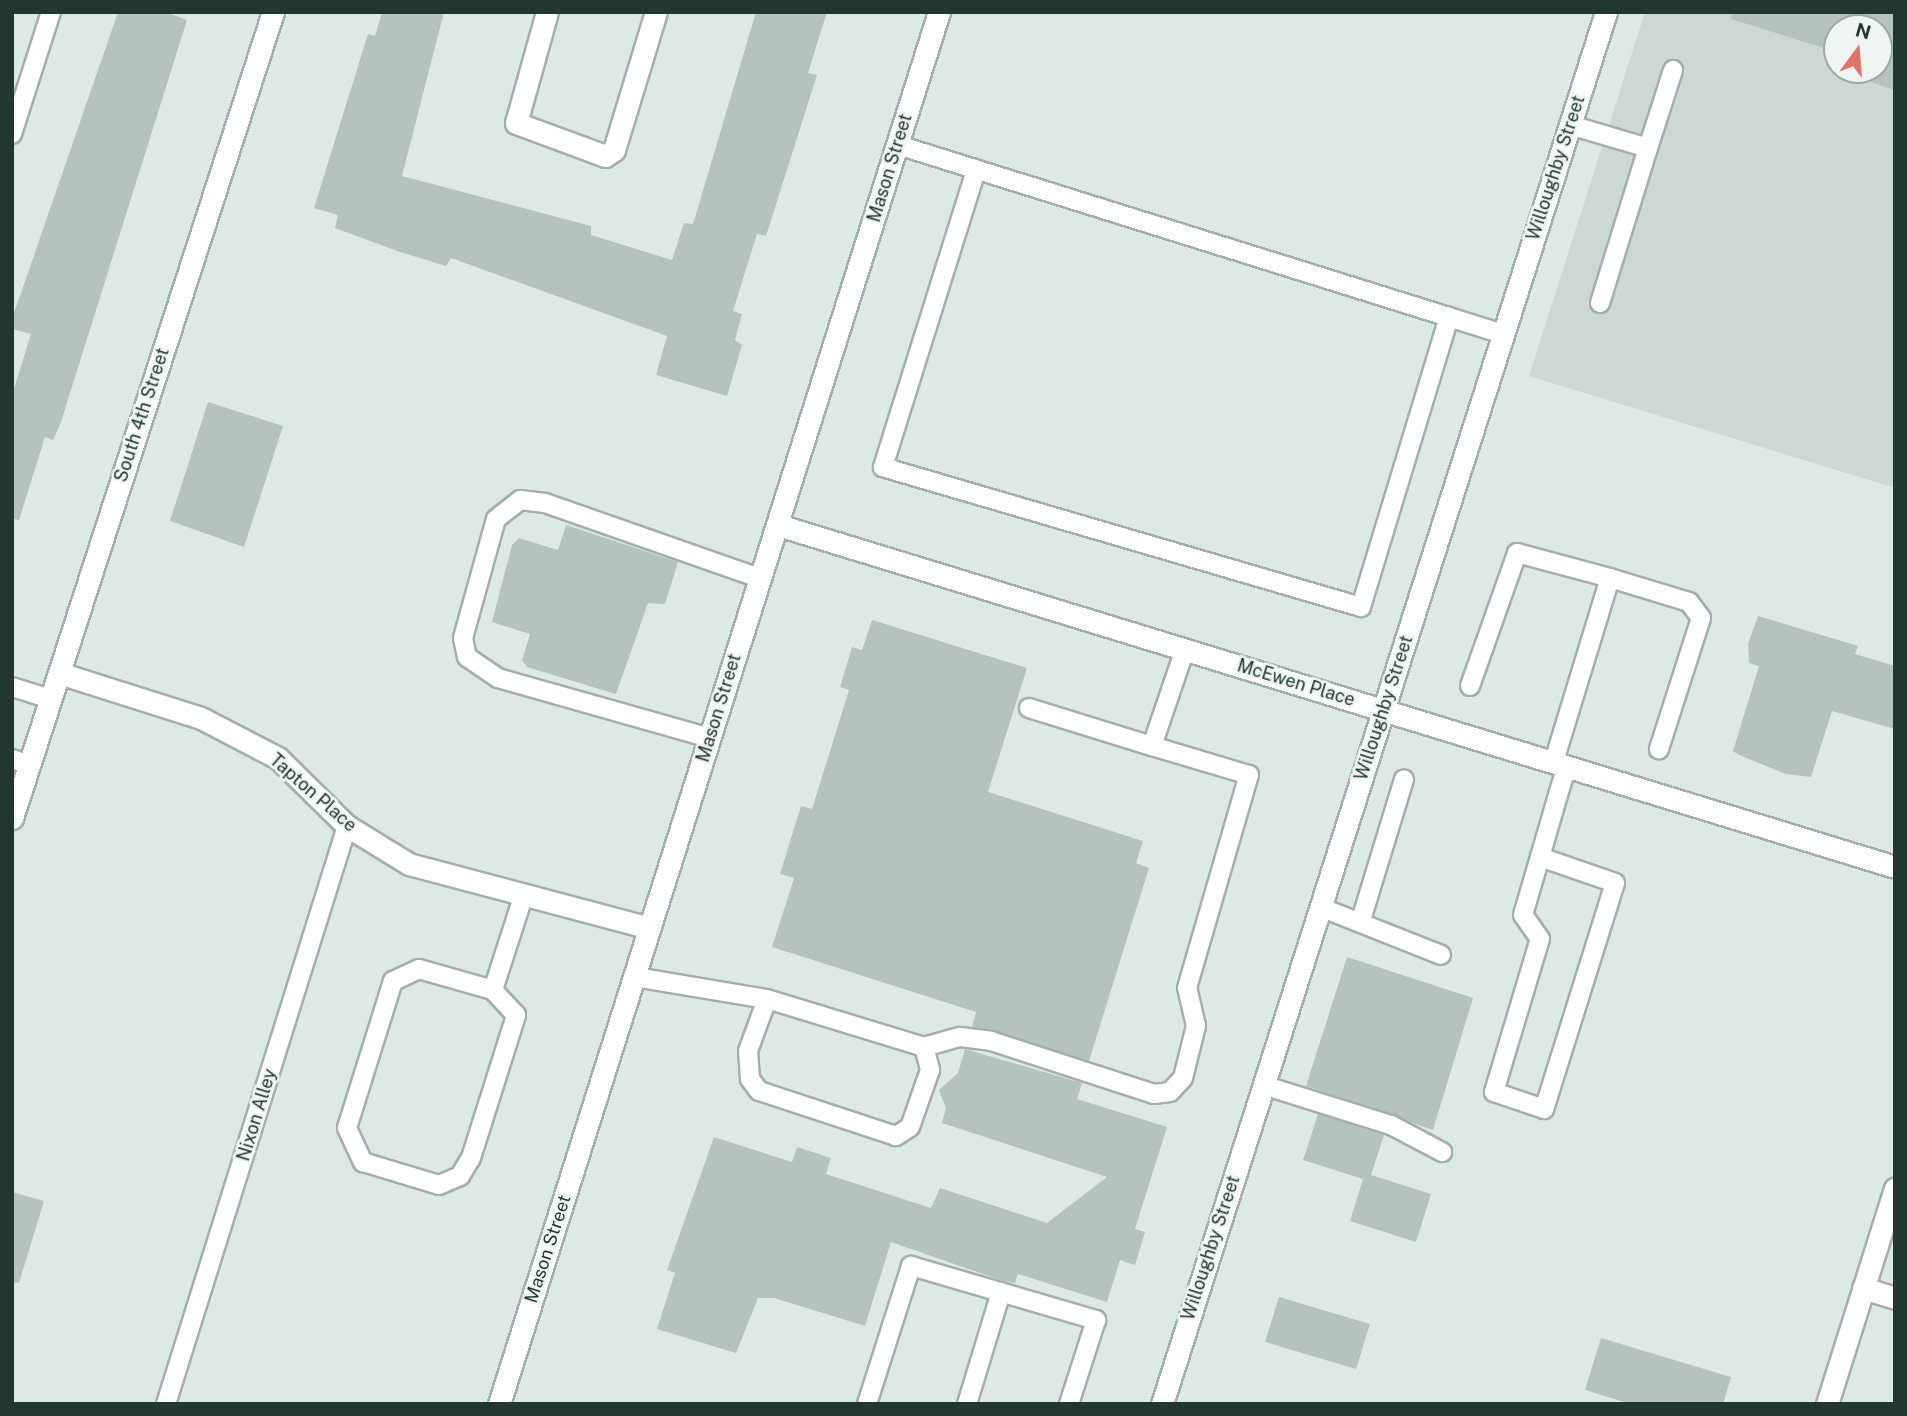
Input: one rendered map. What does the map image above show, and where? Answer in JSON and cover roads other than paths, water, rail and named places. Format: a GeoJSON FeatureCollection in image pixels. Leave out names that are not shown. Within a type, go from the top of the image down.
{"type":"FeatureCollection","features":[{"type":"Feature","properties":{"kind":"street","name":"South 4th Street"},"geometry":{"type":"LineString","coordinates":[[12,818],[21,762],[51,699],[273,12]]}},
{"type":"Feature","properties":{"kind":"street"},"geometry":{"type":"LineString","coordinates":[[547,12],[516,123],[605,156],[614,150],[656,12]]}},
{"type":"Feature","properties":{"kind":"street","name":"Mason Street"},"geometry":{"type":"LineString","coordinates":[[499,1404],[939,12]]}},
{"type":"Feature","properties":{"kind":"street","name":"Willoughby Street"},"geometry":{"type":"LineString","coordinates":[[1162,1404],[1606,12]]}},
{"type":"Feature","properties":{"kind":"street","name":"McEwen Place"},"geometry":{"type":"LineString","coordinates":[[778,525],[1895,867]]}},
{"type":"Feature","properties":{"kind":"street","name":"Tapton Place"},"geometry":{"type":"LineString","coordinates":[[59,673],[201,718],[278,758],[347,826],[409,864],[650,928]]}},
{"type":"Feature","properties":{"kind":"street"},"geometry":{"type":"LineString","coordinates":[[1827,1404],[1895,1188]]}},
{"type":"Feature","properties":{"kind":"street"},"geometry":{"type":"LineString","coordinates":[[1863,1287],[1895,1297]]}},
{"type":"Feature","properties":{"kind":"lane"},"geometry":{"type":"LineString","coordinates":[[12,134],[51,12]]}},
{"type":"Feature","properties":{"kind":"lane"},"geometry":{"type":"LineString","coordinates":[[1600,303],[1673,70]]}},
{"type":"Feature","properties":{"kind":"lane"},"geometry":{"type":"LineString","coordinates":[[1570,125],[1648,148]]}},
{"type":"Feature","properties":{"kind":"lane"},"geometry":{"type":"LineString","coordinates":[[898,145],[1503,334]]}},
{"type":"Feature","properties":{"kind":"lane"},"geometry":{"type":"LineString","coordinates":[[976,171],[883,467],[1361,607],[1449,317]]}},
{"type":"Feature","properties":{"kind":"lane"},"geometry":{"type":"LineString","coordinates":[[710,738],[498,678],[473,664],[463,638],[496,519],[520,500],[545,503],[760,578]]}},
{"type":"Feature","properties":{"kind":"lane"},"geometry":{"type":"LineString","coordinates":[[1470,686],[1517,554],[1689,602],[1701,618],[1659,748]]}},
{"type":"Feature","properties":{"kind":"lane"},"geometry":{"type":"LineString","coordinates":[[1540,857],[1615,883],[1544,1109],[1494,1092],[1540,939],[1523,915],[1610,578]]}},
{"type":"Feature","properties":{"kind":"lane"},"geometry":{"type":"LineString","coordinates":[[1152,746],[1185,649]]}},
{"type":"Feature","properties":{"kind":"lane"},"geometry":{"type":"LineString","coordinates":[[12,687],[51,699]]}},
{"type":"Feature","properties":{"kind":"lane"},"geometry":{"type":"LineString","coordinates":[[635,977],[767,999],[924,1046],[960,1037],[992,1041],[1154,1094],[1170,1092],[1183,1078],[1196,1026],[1187,988],[1249,775],[1028,708]]}},
{"type":"Feature","properties":{"kind":"lane"},"geometry":{"type":"LineString","coordinates":[[1361,920],[1404,779]]}},
{"type":"Feature","properties":{"kind":"lane","name":"Nixon Alley"},"geometry":{"type":"LineString","coordinates":[[166,1404],[347,826]]}},
{"type":"Feature","properties":{"kind":"lane"},"geometry":{"type":"LineString","coordinates":[[493,990],[524,894]]}},
{"type":"Feature","properties":{"kind":"lane"},"geometry":{"type":"LineString","coordinates":[[1320,907],[1361,920],[1380,935],[1441,955]]}},
{"type":"Feature","properties":{"kind":"lane"},"geometry":{"type":"LineString","coordinates":[[419,969],[493,990],[516,1015],[460,1176],[439,1185],[363,1163],[347,1128],[393,981],[419,969]]}},
{"type":"Feature","properties":{"kind":"lane"},"geometry":{"type":"LineString","coordinates":[[767,999],[748,1051],[750,1079],[759,1091],[896,1136],[910,1126],[930,1070],[924,1046]]}},
{"type":"Feature","properties":{"kind":"lane"},"geometry":{"type":"LineString","coordinates":[[1263,1085],[1391,1125],[1442,1152]]}},
{"type":"Feature","properties":{"kind":"lane"},"geometry":{"type":"LineString","coordinates":[[867,1404],[911,1266],[1096,1320],[1069,1404]]}},
{"type":"Feature","properties":{"kind":"lane"},"geometry":{"type":"LineString","coordinates":[[967,1404],[1001,1292]]}}]}
